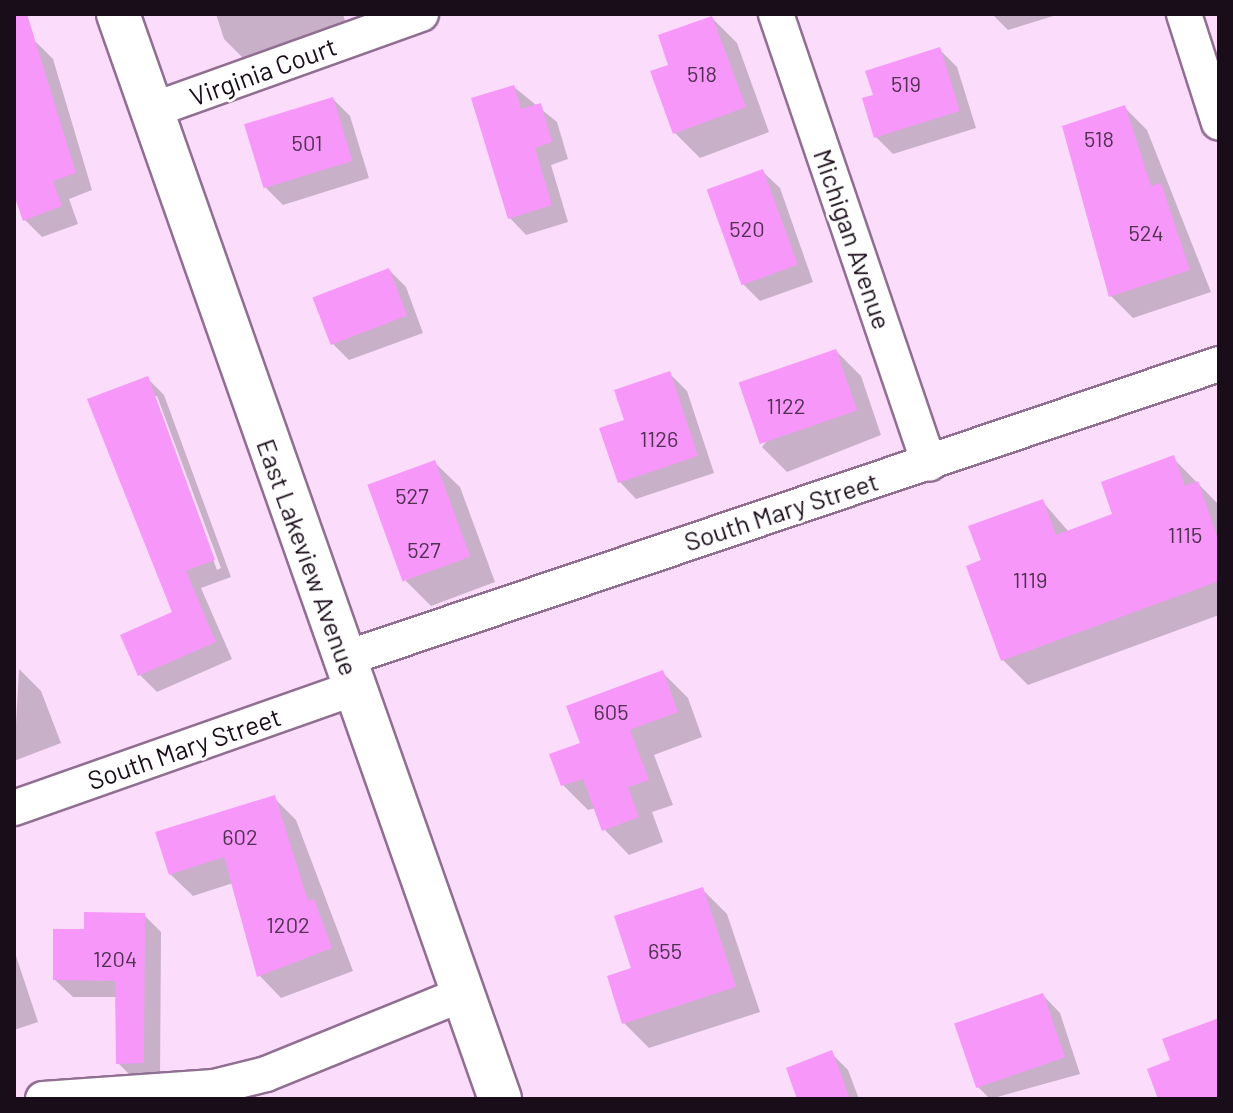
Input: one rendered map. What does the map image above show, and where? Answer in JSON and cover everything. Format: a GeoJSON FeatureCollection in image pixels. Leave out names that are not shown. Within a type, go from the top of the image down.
{"type":"FeatureCollection","features":[{"type":"Feature","properties":{"kind":"street","name":"East Lakeview Avenue"},"geometry":{"type":"LineString","coordinates":[[118,14],[500,1099]]}},
{"type":"Feature","properties":{"kind":"street","name":"Virginia Court"},"geometry":{"type":"LineString","coordinates":[[150,111],[421,14]]}},
{"type":"Feature","properties":{"kind":"street","name":"Michigan Avenue"},"geometry":{"type":"LineString","coordinates":[[776,14],[929,464]]}},
{"type":"Feature","properties":{"kind":"street"},"geometry":{"type":"LineString","coordinates":[[1184,14],[1219,123]]}},
{"type":"Feature","properties":{"kind":"street","name":"South Mary Street"},"geometry":{"type":"LineString","coordinates":[[14,808],[349,673],[929,464],[1219,364]]}},
{"type":"Feature","properties":{"kind":"street"},"geometry":{"type":"LineString","coordinates":[[43,1099],[240,1080],[463,994]]}},
{"type":"Feature","properties":{"kind":"building"},"geometry":{"type":"Polygon","coordinates":[[[14,14],[27,14],[76,173],[53,181],[62,206],[23,221],[14,195],[14,14]]]}},
{"type":"Feature","properties":{"kind":"building"},"geometry":{"type":"Polygon","coordinates":[[[712,16],[746,107],[673,134],[650,71],[668,65],[658,35],[712,16]]]}},
{"type":"Feature","properties":{"kind":"building"},"geometry":{"type":"Polygon","coordinates":[[[940,47],[960,111],[874,138],[862,98],[873,95],[865,71],[940,47]]]}},
{"type":"Feature","properties":{"kind":"building"},"geometry":{"type":"Polygon","coordinates":[[[514,85],[521,109],[541,103],[552,142],[535,148],[552,205],[508,219],[471,98],[514,85]]]}},
{"type":"Feature","properties":{"kind":"building"},"geometry":{"type":"Polygon","coordinates":[[[333,97],[353,161],[264,188],[244,124],[333,97]]]}},
{"type":"Feature","properties":{"kind":"building"},"geometry":{"type":"Polygon","coordinates":[[[1125,105],[1151,186],[1161,183],[1190,270],[1109,297],[1062,126],[1125,105]]]}},
{"type":"Feature","properties":{"kind":"building"},"geometry":{"type":"Polygon","coordinates":[[[763,169],[798,265],[742,285],[707,190],[763,169]]]}},
{"type":"Feature","properties":{"kind":"building"},"geometry":{"type":"Polygon","coordinates":[[[389,268],[407,316],[331,345],[312,297],[389,268]]]}},
{"type":"Feature","properties":{"kind":"building"},"geometry":{"type":"Polygon","coordinates":[[[836,349],[857,410],[760,444],[739,383],[836,349]]]}},
{"type":"Feature","properties":{"kind":"building"},"geometry":{"type":"Polygon","coordinates":[[[670,371],[698,456],[618,483],[599,428],[624,420],[614,390],[670,371]]]}},
{"type":"Feature","properties":{"kind":"building"},"geometry":{"type":"Polygon","coordinates":[[[148,376],[215,560],[186,571],[216,642],[138,676],[120,635],[172,612],[87,399],[148,376]]]}},
{"type":"Feature","properties":{"kind":"building"},"geometry":{"type":"Polygon","coordinates":[[[1174,455],[1185,486],[1198,481],[1219,541],[1219,581],[1001,661],[966,566],[981,560],[968,526],[1043,499],[1056,535],[1112,514],[1101,482],[1174,455]]]}},
{"type":"Feature","properties":{"kind":"building"},"geometry":{"type":"Polygon","coordinates":[[[435,460],[470,557],[403,581],[367,485],[435,460]]]}},
{"type":"Feature","properties":{"kind":"building"},"geometry":{"type":"Polygon","coordinates":[[[663,670],[678,712],[630,730],[649,780],[628,787],[639,817],[602,831],[583,779],[561,786],[549,754],[580,743],[566,706],[663,670]]]}},
{"type":"Feature","properties":{"kind":"building"},"geometry":{"type":"Polygon","coordinates":[[[275,795],[308,901],[314,899],[332,948],[257,977],[224,857],[169,875],[155,832],[275,795]]]}},
{"type":"Feature","properties":{"kind":"building"},"geometry":{"type":"Polygon","coordinates":[[[703,887],[736,987],[622,1024],[607,976],[631,968],[614,916],[703,887]]]}},
{"type":"Feature","properties":{"kind":"building"},"geometry":{"type":"Polygon","coordinates":[[[84,912],[145,913],[144,1063],[116,1064],[115,981],[53,980],[53,929],[84,929],[84,912]]]}},
{"type":"Feature","properties":{"kind":"building"},"geometry":{"type":"Polygon","coordinates":[[[1043,993],[1065,1057],[976,1088],[954,1024],[1043,993]]]}},
{"type":"Feature","properties":{"kind":"building"},"geometry":{"type":"Polygon","coordinates":[[[1219,1018],[1219,1099],[1158,1099],[1147,1069],[1170,1060],[1162,1039],[1219,1018]]]}},
{"type":"Feature","properties":{"kind":"building"},"geometry":{"type":"Polygon","coordinates":[[[832,1050],[850,1099],[797,1099],[786,1068],[832,1050]]]}}]}
